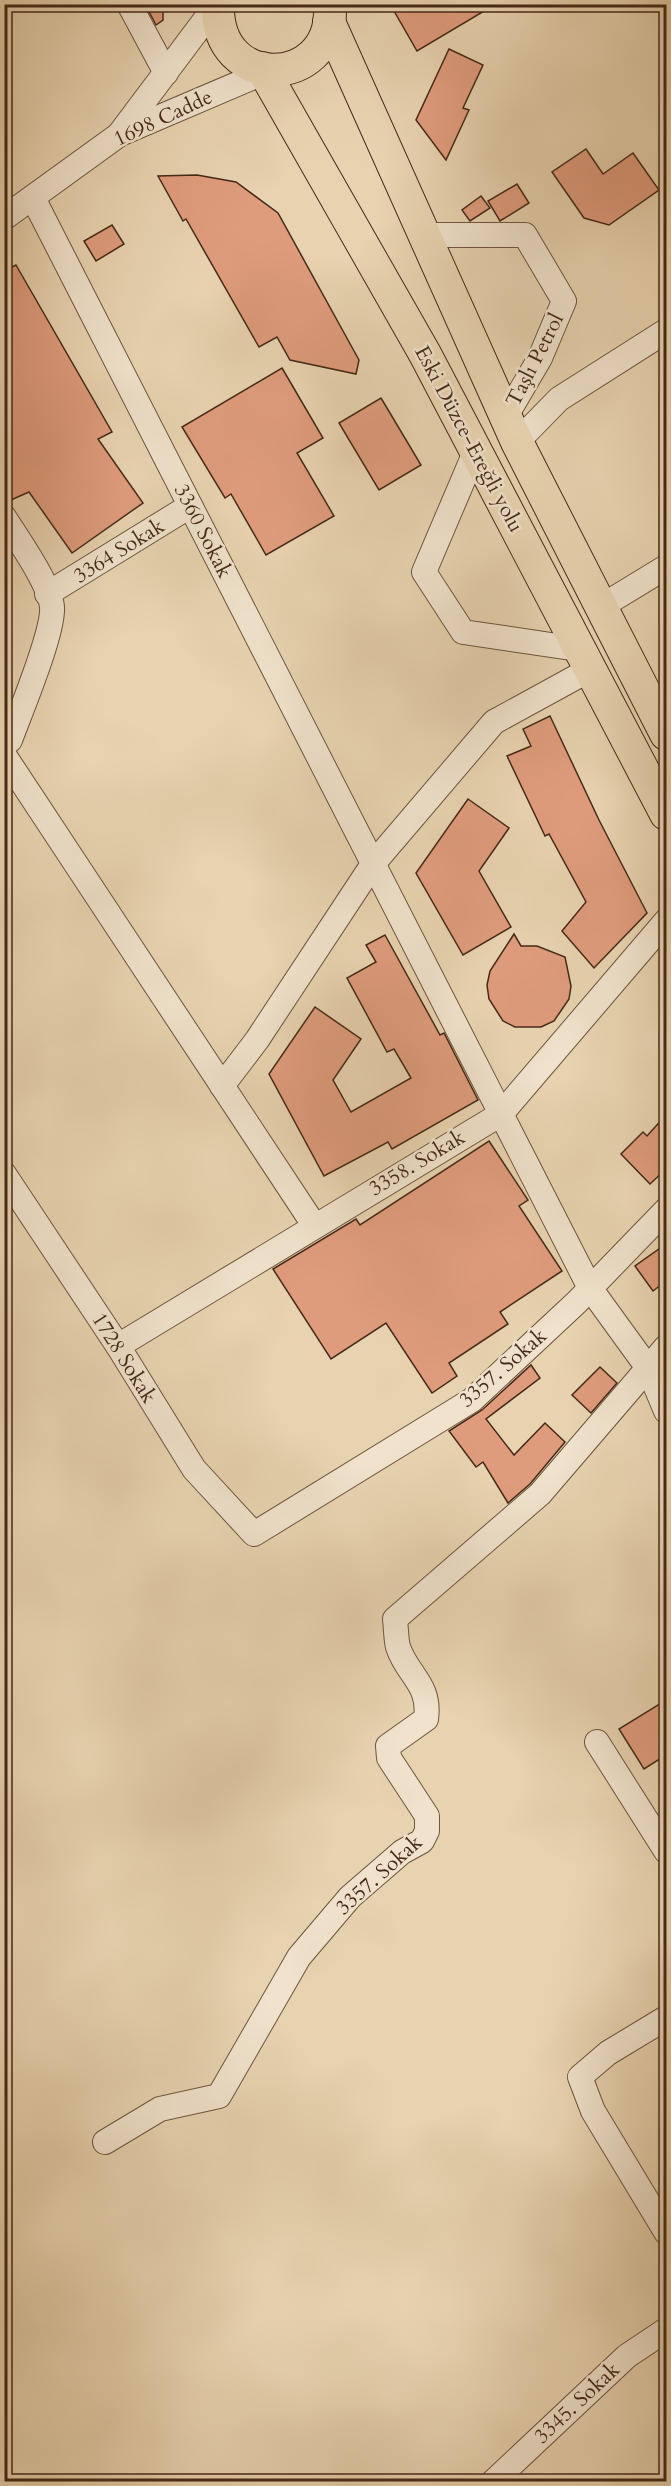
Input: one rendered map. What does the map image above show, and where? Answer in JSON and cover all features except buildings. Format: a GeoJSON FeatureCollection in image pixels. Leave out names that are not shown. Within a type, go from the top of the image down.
{"type":"FeatureCollection","features":[{"type":"Feature","properties":{"kind":"main road"},"geometry":{"type":"LineString","coordinates":[[218,4],[218,21],[223,40],[235,56],[251,66],[265,70],[289,68],[307,60],[320,47],[329,13]]}},
{"type":"Feature","properties":{"kind":"main road","name":"Eski Düzce-Ereğli yolu"},"geometry":{"type":"LineString","coordinates":[[329,13],[424,235],[511,429],[666,734]]}},
{"type":"Feature","properties":{"kind":"main road","name":"Eski Düzce-Ereğli yolu"},"geometry":{"type":"LineString","coordinates":[[265,70],[425,354],[666,814]]}},
{"type":"Feature","properties":{"kind":"street"},"geometry":{"type":"LineString","coordinates":[[129,4],[166,73]]}},
{"type":"Feature","properties":{"kind":"street","name":"1698 Cadde"},"geometry":{"type":"LineString","coordinates":[[120,134],[218,4]]}},
{"type":"Feature","properties":{"kind":"street","name":"1698 Cadde"},"geometry":{"type":"LineString","coordinates":[[4,218],[120,134],[265,70]]}},
{"type":"Feature","properties":{"kind":"street","name":"3360 Sokak"},"geometry":{"type":"LineString","coordinates":[[33,198],[590,1287],[648,1368],[666,1411]]}},
{"type":"Feature","properties":{"kind":"street","name":"Taşlı Petrol"},"geometry":{"type":"LineString","coordinates":[[424,235],[525,234],[564,301],[511,429]]}},
{"type":"Feature","properties":{"kind":"street"},"geometry":{"type":"LineString","coordinates":[[511,429],[666,331]]}},
{"type":"Feature","properties":{"kind":"street"},"geometry":{"type":"LineString","coordinates":[[476,450],[424,572],[463,632],[584,660]]}},
{"type":"Feature","properties":{"kind":"street","name":"3364 Sokak"},"geometry":{"type":"LineString","coordinates":[[47,594],[190,506]]}},
{"type":"Feature","properties":{"kind":"street"},"geometry":{"type":"LineString","coordinates":[[4,517],[47,594],[52,608],[44,646],[10,740],[4,745]]}},
{"type":"Feature","properties":{"kind":"street"},"geometry":{"type":"LineString","coordinates":[[602,606],[666,567]]}},
{"type":"Feature","properties":{"kind":"street"},"geometry":{"type":"LineString","coordinates":[[222,1086],[257,1040],[373,864],[494,722],[584,660]]}},
{"type":"Feature","properties":{"kind":"street"},"geometry":{"type":"LineString","coordinates":[[4,755],[314,1225]]}},
{"type":"Feature","properties":{"kind":"street","name":"3358. Sokak"},"geometry":{"type":"LineString","coordinates":[[118,1346],[314,1225],[501,1114],[666,921]]}},
{"type":"Feature","properties":{"kind":"street","name":"1728 Sokak"},"geometry":{"type":"LineString","coordinates":[[4,1174],[118,1346],[194,1469],[254,1534]]}},
{"type":"Feature","properties":{"kind":"street","name":"3357. Sokak"},"geometry":{"type":"LineString","coordinates":[[254,1534],[472,1400],[590,1287],[666,1210]]}},
{"type":"Feature","properties":{"kind":"street"},"geometry":{"type":"LineString","coordinates":[[648,1368],[666,1347]]}},
{"type":"Feature","properties":{"kind":"street","name":"3357. Sokak"},"geometry":{"type":"LineString","coordinates":[[105,2142],[160,2109],[219,2096],[299,1957],[350,1897],[402,1852],[422,1841],[427,1831],[427,1816],[389,1758],[388,1746],[426,1719],[428,1707],[425,1691],[398,1647],[395,1619],[540,1494],[648,1368]]}},
{"type":"Feature","properties":{"kind":"street"},"geometry":{"type":"LineString","coordinates":[[597,1742],[666,1851]]}},
{"type":"Feature","properties":{"kind":"street"},"geometry":{"type":"LineString","coordinates":[[666,2018],[608,2054],[580,2077],[592,2111],[666,2232]]}},
{"type":"Feature","properties":{"kind":"street","name":"3345. Sokak"},"geometry":{"type":"LineString","coordinates":[[493,2481],[627,2356],[666,2330]]}}]}
